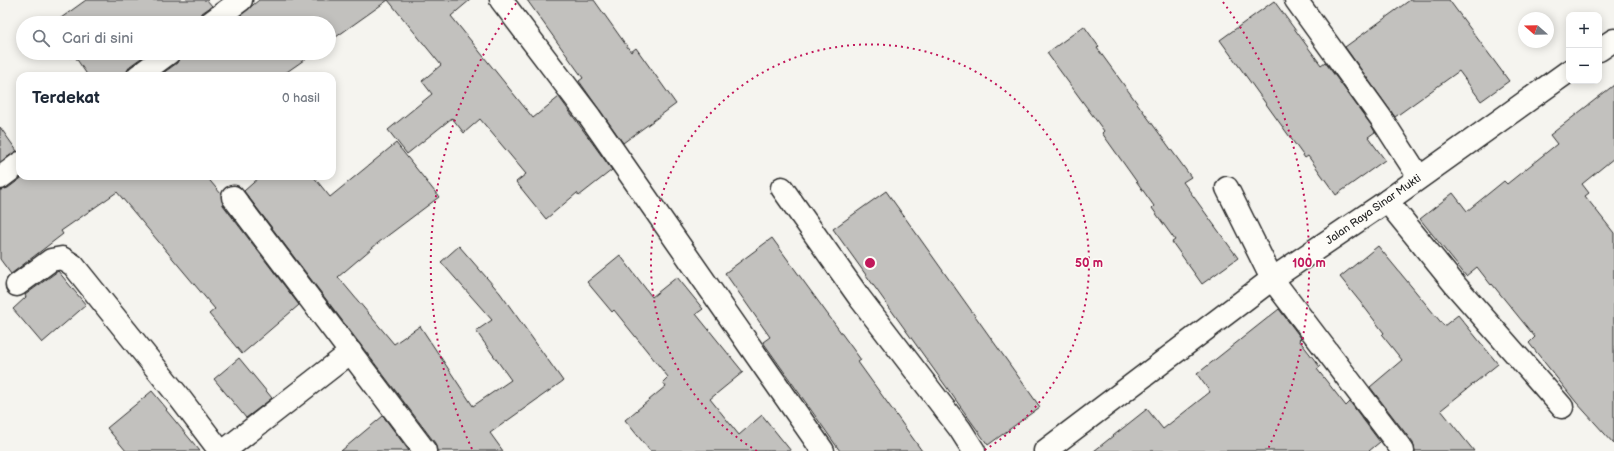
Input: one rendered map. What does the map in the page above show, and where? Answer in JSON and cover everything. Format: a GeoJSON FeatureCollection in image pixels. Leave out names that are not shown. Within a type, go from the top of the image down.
{"type":"FeatureCollection","features":[{"type":"Feature","properties":{"kind":"main road"},"geometry":{"type":"LineString","coordinates":[[219,16],[241,0]]}},
{"type":"Feature","properties":{"kind":"main road"},"geometry":{"type":"LineString","coordinates":[[501,0],[590,117],[823,451]]}},
{"type":"Feature","properties":{"kind":"main road"},"geometry":{"type":"LineString","coordinates":[[1296,0],[1381,118],[1419,177]]}},
{"type":"Feature","properties":{"kind":"main road"},"geometry":{"type":"LineString","coordinates":[[1602,48],[1614,40]]}},
{"type":"Feature","properties":{"kind":"main road"},"geometry":{"type":"LineString","coordinates":[[143,72],[160,60]]}},
{"type":"Feature","properties":{"kind":"main road","name":"Jalan Raya Sinar Mukti"},"geometry":{"type":"LineString","coordinates":[[1054,449],[1272,279],[1387,201],[1566,73]]}},
{"type":"Feature","properties":{"kind":"main road"},"geometry":{"type":"LineString","coordinates":[[0,178],[16,166]]}},
{"type":"Feature","properties":{"kind":"main road"},"geometry":{"type":"LineString","coordinates":[[782,188],[859,298],[960,429],[974,451]]}},
{"type":"Feature","properties":{"kind":"main road"},"geometry":{"type":"LineString","coordinates":[[1227,188],[1272,279],[1403,451]]}},
{"type":"Feature","properties":{"kind":"main road"},"geometry":{"type":"LineString","coordinates":[[233,197],[425,451]]}},
{"type":"Feature","properties":{"kind":"main road"},"geometry":{"type":"LineString","coordinates":[[1387,201],[1456,286],[1562,407]]}},
{"type":"Feature","properties":{"kind":"main road"},"geometry":{"type":"LineString","coordinates":[[17,285],[51,260],[62,258],[73,265],[180,397],[220,451]]}},
{"type":"Feature","properties":{"kind":"main road"},"geometry":{"type":"LineString","coordinates":[[224,451],[351,352]]}},
{"type":"Feature","properties":{"kind":"building"},"geometry":{"type":"Polygon","coordinates":[[[86,0],[207,0],[212,6],[202,13],[201,16],[64,16],[86,0]]]}},
{"type":"Feature","properties":{"kind":"building"},"geometry":{"type":"Polygon","coordinates":[[[259,0],[388,0],[336,37],[336,16],[240,16],[259,0]]]}},
{"type":"Feature","properties":{"kind":"building"},"geometry":{"type":"Polygon","coordinates":[[[388,0],[470,0],[451,16],[533,118],[559,97],[612,170],[579,196],[577,193],[546,219],[516,182],[526,174],[480,119],[464,133],[452,118],[407,154],[388,130],[432,94],[422,81],[441,65],[388,0]]]}},
{"type":"Feature","properties":{"kind":"building"},"geometry":{"type":"Polygon","coordinates":[[[527,0],[594,0],[631,52],[636,48],[676,104],[623,143],[579,81],[583,78],[527,0]]]}},
{"type":"Feature","properties":{"kind":"building"},"geometry":{"type":"Polygon","coordinates":[[[1410,0],[1449,0],[1509,81],[1481,101],[1459,71],[1395,117],[1345,47],[1410,0]]]}},
{"type":"Feature","properties":{"kind":"building"},"geometry":{"type":"Polygon","coordinates":[[[1274,1],[1321,65],[1325,62],[1371,125],[1375,132],[1368,137],[1385,160],[1336,195],[1308,156],[1305,158],[1220,40],[1274,1]]]}},
{"type":"Feature","properties":{"kind":"building"},"geometry":{"type":"Polygon","coordinates":[[[1084,26],[1099,47],[1097,48],[1191,177],[1183,182],[1238,258],[1202,284],[1172,242],[1175,240],[1152,208],[1154,206],[1102,133],[1104,131],[1047,53],[1084,26]]]}},
{"type":"Feature","properties":{"kind":"building"},"geometry":{"type":"Polygon","coordinates":[[[77,60],[138,60],[130,66],[128,72],[85,72],[77,60]]]}},
{"type":"Feature","properties":{"kind":"building"},"geometry":{"type":"Polygon","coordinates":[[[178,60],[304,60],[287,72],[165,72],[177,63],[178,60]]]}},
{"type":"Feature","properties":{"kind":"building"},"geometry":{"type":"Polygon","coordinates":[[[1614,85],[1614,158],[1582,184],[1589,193],[1585,196],[1614,233],[1614,444],[1576,402],[1529,343],[1535,337],[1492,284],[1491,285],[1477,267],[1466,276],[1420,219],[1453,193],[1467,211],[1504,181],[1507,184],[1557,144],[1550,135],[1614,85]]]}},
{"type":"Feature","properties":{"kind":"building"},"geometry":{"type":"Polygon","coordinates":[[[0,127],[16,152],[0,162],[0,127]]]}},
{"type":"Feature","properties":{"kind":"building"},"geometry":{"type":"Polygon","coordinates":[[[396,143],[439,197],[378,243],[338,277],[394,344],[420,326],[473,406],[511,380],[476,331],[492,320],[441,262],[459,246],[500,293],[563,381],[490,433],[503,451],[437,451],[435,443],[244,191],[256,180],[316,180],[330,197],[396,143]]]}},
{"type":"Feature","properties":{"kind":"building"},"geometry":{"type":"Polygon","coordinates":[[[19,180],[209,180],[221,194],[223,205],[299,305],[242,354],[209,314],[215,309],[117,192],[61,231],[63,234],[11,274],[0,259],[0,190],[8,188],[19,180]]]}},
{"type":"Feature","properties":{"kind":"building"},"geometry":{"type":"Polygon","coordinates":[[[886,191],[1040,407],[988,445],[833,229],[886,191]]]}},
{"type":"Feature","properties":{"kind":"building"},"geometry":{"type":"Polygon","coordinates":[[[772,238],[861,360],[858,362],[922,451],[840,451],[763,342],[770,337],[725,273],[772,238]]]}},
{"type":"Feature","properties":{"kind":"building"},"geometry":{"type":"Polygon","coordinates":[[[1378,246],[1444,326],[1458,315],[1498,364],[1441,410],[1474,451],[1415,451],[1413,443],[1370,387],[1402,360],[1382,335],[1384,333],[1340,277],[1378,246]]]}},
{"type":"Feature","properties":{"kind":"building"},"geometry":{"type":"Polygon","coordinates":[[[620,255],[652,297],[677,277],[703,309],[696,314],[743,372],[710,399],[739,435],[762,415],[791,451],[650,451],[625,420],[666,386],[663,382],[668,377],[614,310],[612,312],[587,282],[620,255]]]}},
{"type":"Feature","properties":{"kind":"building"},"geometry":{"type":"Polygon","coordinates":[[[58,271],[86,305],[42,343],[13,309],[26,297],[25,295],[58,271]]]}},
{"type":"Feature","properties":{"kind":"building"},"geometry":{"type":"Polygon","coordinates":[[[1279,309],[1301,338],[1299,340],[1320,367],[1317,369],[1346,406],[1350,402],[1380,442],[1369,451],[1094,451],[1147,409],[1163,429],[1210,392],[1197,374],[1279,309]]]}},
{"type":"Feature","properties":{"kind":"building"},"geometry":{"type":"Polygon","coordinates":[[[239,358],[272,398],[246,418],[214,379],[239,358]]]}},
{"type":"Feature","properties":{"kind":"building"},"geometry":{"type":"Polygon","coordinates":[[[152,391],[200,451],[126,451],[107,428],[152,391]]]}},
{"type":"Feature","properties":{"kind":"building"},"geometry":{"type":"Polygon","coordinates":[[[383,416],[409,451],[341,451],[383,416]]]}}]}
